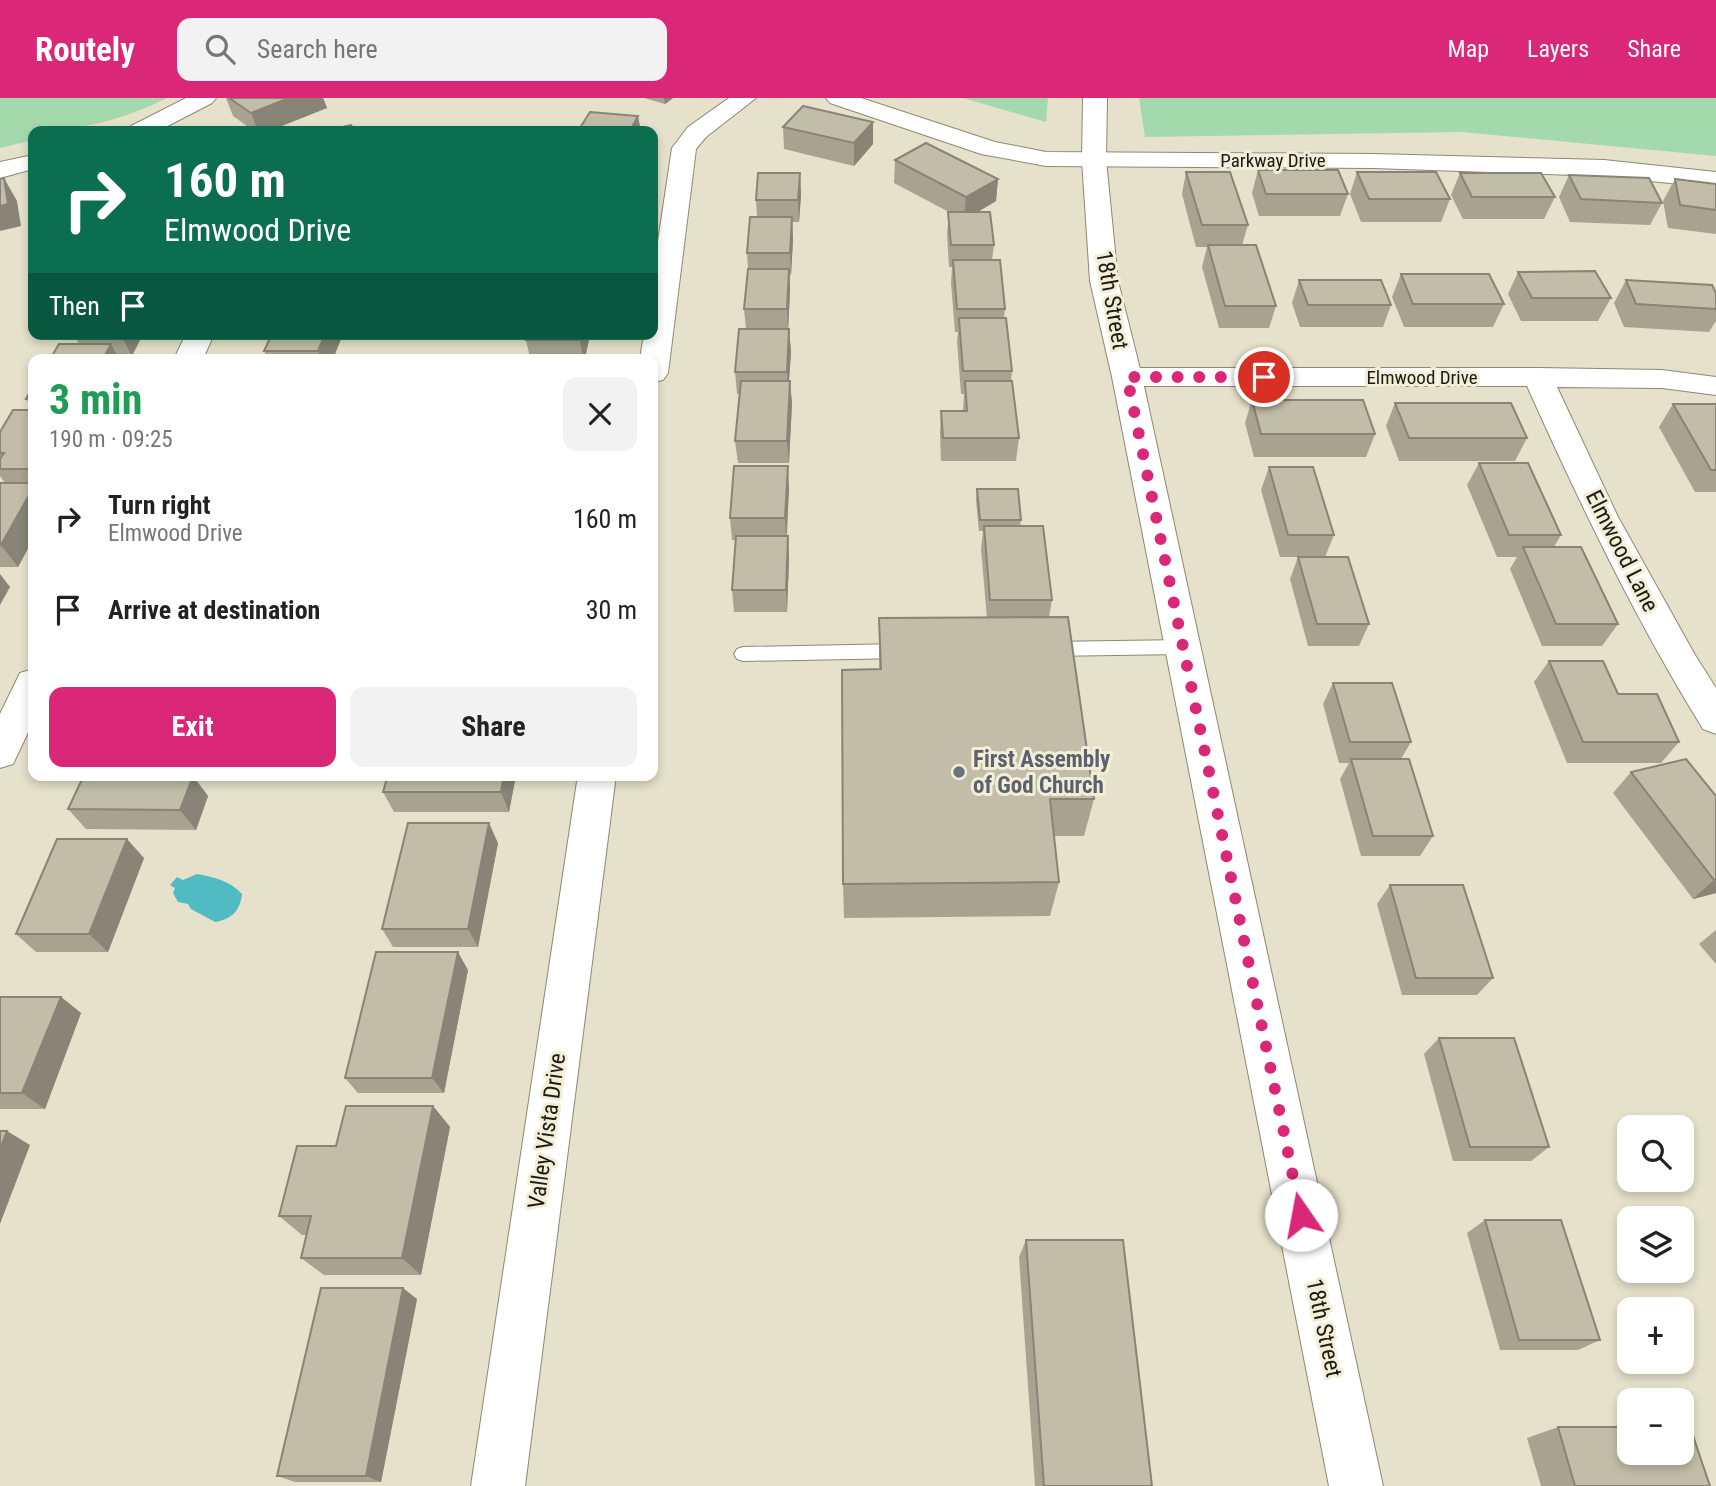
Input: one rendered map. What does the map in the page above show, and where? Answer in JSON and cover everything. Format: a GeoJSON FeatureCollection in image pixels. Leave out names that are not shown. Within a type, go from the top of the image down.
{"type":"FeatureCollection","features":[{"type":"Feature","properties":{"kind":"street"},"geometry":{"type":"LineString","coordinates":[[150,126],[204,98]]}},
{"type":"Feature","properties":{"kind":"street"},"geometry":{"type":"LineString","coordinates":[[658,337],[684,148],[697,131],[744,98]]}},
{"type":"Feature","properties":{"kind":"street","name":"Parkway Drive"},"geometry":{"type":"LineString","coordinates":[[838,98],[990,149],[1046,159],[1332,161],[1604,168],[1716,180]]}},
{"type":"Feature","properties":{"kind":"street","name":"18th Street"},"geometry":{"type":"LineString","coordinates":[[1095,110],[1094,160],[1104,281],[1127,377],[1356,1486]]}},
{"type":"Feature","properties":{"kind":"street"},"geometry":{"type":"LineString","coordinates":[[0,170],[28,163]]}},
{"type":"Feature","properties":{"kind":"street","name":"Elmwood Drive"},"geometry":{"type":"LineString","coordinates":[[1127,377],[1538,377],[1662,379],[1716,386]]}},
{"type":"Feature","properties":{"kind":"street","name":"Elmwood Lane"},"geometry":{"type":"LineString","coordinates":[[1538,377],[1602,517],[1682,665],[1716,719]]}},
{"type":"Feature","properties":{"kind":"street"},"geometry":{"type":"LineString","coordinates":[[0,752],[28,693]]}},
{"type":"Feature","properties":{"kind":"street","name":"Valley Vista Drive"},"geometry":{"type":"LineString","coordinates":[[498,1486],[596,781]]}},
{"type":"Feature","properties":{"kind":"lane"},"geometry":{"type":"LineString","coordinates":[[1031,649],[1183,647]]}},
{"type":"Feature","properties":{"kind":"lane"},"geometry":{"type":"LineString","coordinates":[[743,654],[921,651]]}},
{"type":"Feature","properties":{"kind":"green space"},"geometry":{"type":"Polygon","coordinates":[[[0,98],[167,98],[102,122],[82,126],[28,126],[28,141],[0,148],[0,98]]]}},
{"type":"Feature","properties":{"kind":"green space"},"geometry":{"type":"Polygon","coordinates":[[[963,98],[1048,98],[1046,122],[963,98]]]}},
{"type":"Feature","properties":{"kind":"green space"},"geometry":{"type":"Polygon","coordinates":[[[1139,98],[1716,98],[1716,156],[1462,132],[1145,137],[1139,98]]]}},
{"type":"Feature","properties":{"kind":"water"},"geometry":{"type":"Polygon","coordinates":[[[197,874],[221,880],[242,894],[234,914],[215,922],[191,909],[188,904],[178,902],[173,893],[175,888],[170,885],[177,877],[183,880],[197,874]]]}},
{"type":"Feature","properties":{"kind":"building"},"geometry":{"type":"Polygon","coordinates":[[[229,98],[289,98],[251,113],[229,98]]]}},
{"type":"Feature","properties":{"kind":"building"},"geometry":{"type":"Polygon","coordinates":[[[803,106],[873,122],[854,143],[783,127],[803,106]]]}},
{"type":"Feature","properties":{"kind":"building"},"geometry":{"type":"Polygon","coordinates":[[[590,112],[638,116],[633,126],[581,126],[590,112]]]}},
{"type":"Feature","properties":{"kind":"building"},"geometry":{"type":"Polygon","coordinates":[[[926,143],[998,179],[966,197],[895,160],[926,143]]]}},
{"type":"Feature","properties":{"kind":"building"},"geometry":{"type":"Polygon","coordinates":[[[1258,170],[1338,170],[1348,194],[1266,194],[1258,170]]]}},
{"type":"Feature","properties":{"kind":"building"},"geometry":{"type":"Polygon","coordinates":[[[1186,172],[1230,172],[1248,225],[1202,225],[1186,172]]]}},
{"type":"Feature","properties":{"kind":"building"},"geometry":{"type":"Polygon","coordinates":[[[1357,172],[1436,172],[1450,199],[1369,199],[1357,172]]]}},
{"type":"Feature","properties":{"kind":"building"},"geometry":{"type":"Polygon","coordinates":[[[758,173],[800,173],[798,200],[756,200],[758,173]]]}},
{"type":"Feature","properties":{"kind":"building"},"geometry":{"type":"Polygon","coordinates":[[[1460,173],[1541,173],[1555,197],[1472,197],[1460,173]]]}},
{"type":"Feature","properties":{"kind":"building"},"geometry":{"type":"Polygon","coordinates":[[[1569,175],[1649,178],[1662,203],[1581,199],[1569,175]]]}},
{"type":"Feature","properties":{"kind":"building"},"geometry":{"type":"Polygon","coordinates":[[[4,178],[8,204],[0,206],[0,179],[4,178]]]}},
{"type":"Feature","properties":{"kind":"building"},"geometry":{"type":"Polygon","coordinates":[[[1675,179],[1716,184],[1716,210],[1680,205],[1675,179]]]}},
{"type":"Feature","properties":{"kind":"building"},"geometry":{"type":"Polygon","coordinates":[[[948,212],[990,212],[994,245],[951,245],[948,212]]]}},
{"type":"Feature","properties":{"kind":"building"},"geometry":{"type":"Polygon","coordinates":[[[750,217],[792,217],[790,253],[747,253],[750,217]]]}},
{"type":"Feature","properties":{"kind":"building"},"geometry":{"type":"Polygon","coordinates":[[[1208,245],[1256,245],[1276,306],[1225,306],[1208,245]]]}},
{"type":"Feature","properties":{"kind":"building"},"geometry":{"type":"Polygon","coordinates":[[[953,260],[1000,260],[1005,309],[957,309],[953,260]]]}},
{"type":"Feature","properties":{"kind":"building"},"geometry":{"type":"Polygon","coordinates":[[[748,269],[789,269],[787,309],[744,309],[748,269]]]}},
{"type":"Feature","properties":{"kind":"building"},"geometry":{"type":"Polygon","coordinates":[[[1595,271],[1611,298],[1532,298],[1518,272],[1595,271]]]}},
{"type":"Feature","properties":{"kind":"building"},"geometry":{"type":"Polygon","coordinates":[[[1401,274],[1489,274],[1504,304],[1413,304],[1401,274]]]}},
{"type":"Feature","properties":{"kind":"building"},"geometry":{"type":"Polygon","coordinates":[[[1299,280],[1381,280],[1391,305],[1308,305],[1299,280]]]}},
{"type":"Feature","properties":{"kind":"building"},"geometry":{"type":"Polygon","coordinates":[[[1626,280],[1712,285],[1716,293],[1716,309],[1636,304],[1626,280]]]}},
{"type":"Feature","properties":{"kind":"building"},"geometry":{"type":"Polygon","coordinates":[[[959,318],[1006,318],[1012,371],[963,371],[959,318]]]}},
{"type":"Feature","properties":{"kind":"building"},"geometry":{"type":"Polygon","coordinates":[[[739,329],[789,329],[787,372],[735,372],[739,329]]]}},
{"type":"Feature","properties":{"kind":"building"},"geometry":{"type":"Polygon","coordinates":[[[269,340],[323,340],[318,351],[264,351],[269,340]]]}},
{"type":"Feature","properties":{"kind":"building"},"geometry":{"type":"Polygon","coordinates":[[[59,344],[111,344],[106,354],[53,354],[59,344]]]}},
{"type":"Feature","properties":{"kind":"building"},"geometry":{"type":"Polygon","coordinates":[[[741,381],[790,381],[787,441],[735,441],[741,381]]]}},
{"type":"Feature","properties":{"kind":"building"},"geometry":{"type":"Polygon","coordinates":[[[965,381],[1012,381],[1019,438],[943,438],[941,411],[967,411],[965,381]]]}},
{"type":"Feature","properties":{"kind":"building"},"geometry":{"type":"Polygon","coordinates":[[[1252,400],[1363,400],[1375,434],[1261,434],[1252,400]]]}},
{"type":"Feature","properties":{"kind":"building"},"geometry":{"type":"Polygon","coordinates":[[[1395,403],[1511,403],[1527,438],[1409,438],[1395,403]]]}},
{"type":"Feature","properties":{"kind":"building"},"geometry":{"type":"Polygon","coordinates":[[[1673,404],[1716,404],[1716,470],[1711,470],[1673,404]]]}},
{"type":"Feature","properties":{"kind":"building"},"geometry":{"type":"Polygon","coordinates":[[[13,410],[28,410],[28,469],[0,469],[0,459],[4,453],[0,453],[0,432],[13,410]]]}},
{"type":"Feature","properties":{"kind":"building"},"geometry":{"type":"Polygon","coordinates":[[[1479,463],[1528,463],[1561,535],[1509,535],[1479,463]]]}},
{"type":"Feature","properties":{"kind":"building"},"geometry":{"type":"Polygon","coordinates":[[[734,466],[788,466],[785,518],[730,518],[734,466]]]}},
{"type":"Feature","properties":{"kind":"building"},"geometry":{"type":"Polygon","coordinates":[[[1269,467],[1313,467],[1334,535],[1288,535],[1269,467]]]}},
{"type":"Feature","properties":{"kind":"building"},"geometry":{"type":"Polygon","coordinates":[[[0,483],[28,483],[28,497],[0,545],[0,483]]]}},
{"type":"Feature","properties":{"kind":"building"},"geometry":{"type":"Polygon","coordinates":[[[977,489],[1018,489],[1021,520],[980,520],[977,489]]]}},
{"type":"Feature","properties":{"kind":"building"},"geometry":{"type":"Polygon","coordinates":[[[984,526],[1043,526],[1052,600],[990,600],[984,526]]]}},
{"type":"Feature","properties":{"kind":"building"},"geometry":{"type":"Polygon","coordinates":[[[736,536],[788,536],[786,590],[732,590],[736,536]]]}},
{"type":"Feature","properties":{"kind":"building"},"geometry":{"type":"Polygon","coordinates":[[[1523,547],[1581,547],[1618,624],[1556,624],[1523,547]]]}},
{"type":"Feature","properties":{"kind":"building"},"geometry":{"type":"Polygon","coordinates":[[[1298,557],[1348,557],[1369,624],[1317,624],[1298,557]]]}},
{"type":"Feature","properties":{"kind":"building","name":"First Assembly of God Church"},"geometry":{"type":"Polygon","coordinates":[[[1068,617],[1094,799],[1050,799],[1059,882],[843,884],[842,670],[881,669],[879,618],[1068,617]]]}},
{"type":"Feature","properties":{"kind":"building"},"geometry":{"type":"Polygon","coordinates":[[[1549,661],[1603,661],[1618,694],[1657,694],[1679,742],[1583,742],[1549,661]]]}},
{"type":"Feature","properties":{"kind":"building"},"geometry":{"type":"Polygon","coordinates":[[[1333,683],[1392,683],[1411,742],[1350,742],[1333,683]]]}},
{"type":"Feature","properties":{"kind":"building"},"geometry":{"type":"Polygon","coordinates":[[[1351,759],[1409,759],[1433,836],[1373,836],[1351,759]]]}},
{"type":"Feature","properties":{"kind":"building"},"geometry":{"type":"Polygon","coordinates":[[[1686,759],[1716,796],[1716,880],[1631,772],[1686,759]]]}},
{"type":"Feature","properties":{"kind":"building"},"geometry":{"type":"Polygon","coordinates":[[[81,781],[191,781],[180,810],[68,809],[81,781]]]}},
{"type":"Feature","properties":{"kind":"building"},"geometry":{"type":"Polygon","coordinates":[[[386,781],[503,781],[501,792],[383,792],[386,781]]]}},
{"type":"Feature","properties":{"kind":"building"},"geometry":{"type":"Polygon","coordinates":[[[408,823],[489,823],[468,929],[382,929],[408,823]]]}},
{"type":"Feature","properties":{"kind":"building"},"geometry":{"type":"Polygon","coordinates":[[[57,839],[127,839],[89,934],[16,934],[57,839]]]}},
{"type":"Feature","properties":{"kind":"building"},"geometry":{"type":"Polygon","coordinates":[[[1390,885],[1463,885],[1493,978],[1416,978],[1390,885]]]}},
{"type":"Feature","properties":{"kind":"building"},"geometry":{"type":"Polygon","coordinates":[[[376,952],[458,952],[432,1078],[345,1078],[376,952]]]}},
{"type":"Feature","properties":{"kind":"building"},"geometry":{"type":"Polygon","coordinates":[[[0,997],[61,997],[22,1093],[0,1093],[0,997]]]}},
{"type":"Feature","properties":{"kind":"building"},"geometry":{"type":"Polygon","coordinates":[[[1439,1038],[1514,1038],[1549,1147],[1470,1147],[1439,1038]]]}},
{"type":"Feature","properties":{"kind":"building"},"geometry":{"type":"Polygon","coordinates":[[[346,1106],[433,1106],[402,1258],[301,1258],[311,1216],[279,1216],[297,1146],[336,1146],[346,1106]]]}},
{"type":"Feature","properties":{"kind":"building"},"geometry":{"type":"Polygon","coordinates":[[[0,1131],[7,1131],[0,1149],[0,1131]]]}},
{"type":"Feature","properties":{"kind":"building"},"geometry":{"type":"Polygon","coordinates":[[[1485,1220],[1561,1220],[1600,1340],[1519,1340],[1485,1220]]]}},
{"type":"Feature","properties":{"kind":"building"},"geometry":{"type":"Polygon","coordinates":[[[1026,1240],[1123,1240],[1152,1486],[1044,1486],[1026,1240]]]}},
{"type":"Feature","properties":{"kind":"building"},"geometry":{"type":"Polygon","coordinates":[[[321,1288],[403,1288],[366,1476],[277,1476],[321,1288]]]}},
{"type":"Feature","properties":{"kind":"building"},"geometry":{"type":"Polygon","coordinates":[[[1558,1427],[1617,1427],[1617,1465],[1694,1465],[1694,1439],[1710,1486],[1575,1486],[1558,1427]]]}},
{"type":"Feature","properties":{"kind":"place","name":"First Assembly of God Church"},"geometry":{"type":"Point","coordinates":[959,772]}},
{"type":"Feature","properties":{"kind":"route"},"geometry":{"type":"LineString","coordinates":[[1264,377],[1127,377],[1301,1215]]}}]}
